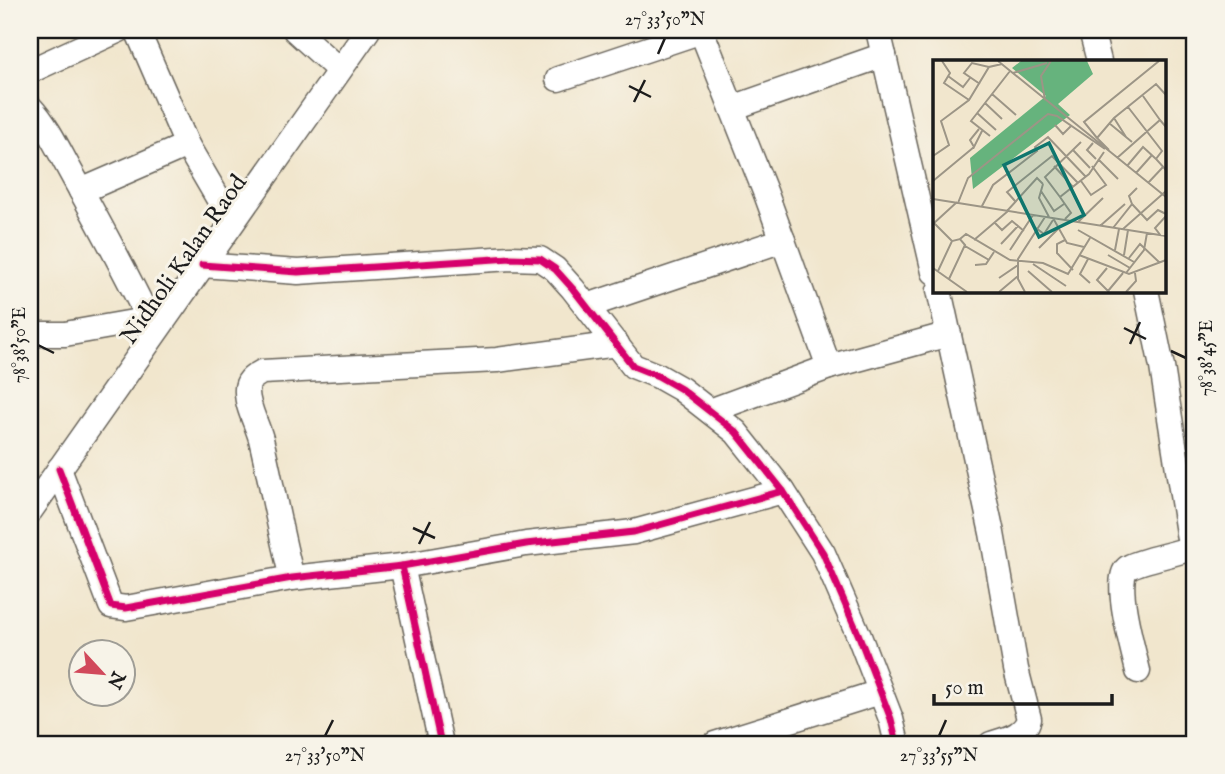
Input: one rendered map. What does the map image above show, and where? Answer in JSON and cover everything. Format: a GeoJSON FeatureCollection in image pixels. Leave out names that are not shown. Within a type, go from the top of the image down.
{"type":"FeatureCollection","features":[{"type":"Feature","properties":{"kind":"street"},"geometry":{"type":"LineString","coordinates":[[30,71],[119,30]]}},
{"type":"Feature","properties":{"kind":"street"},"geometry":{"type":"LineString","coordinates":[[137,30],[187,145],[232,222]]}},
{"type":"Feature","properties":{"kind":"street"},"geometry":{"type":"LineString","coordinates":[[295,30],[339,70]]}},
{"type":"Feature","properties":{"kind":"street","name":"Nidholi Kalan Raod"},"geometry":{"type":"LineString","coordinates":[[30,510],[157,318],[202,265],[368,30]]}},
{"type":"Feature","properties":{"kind":"street"},"geometry":{"type":"LineString","coordinates":[[878,30],[933,268]]}},
{"type":"Feature","properties":{"kind":"street"},"geometry":{"type":"LineString","coordinates":[[1091,30],[1099,60]]}},
{"type":"Feature","properties":{"kind":"street"},"geometry":{"type":"LineString","coordinates":[[558,79],[701,31],[783,240],[829,367]]}},
{"type":"Feature","properties":{"kind":"street"},"geometry":{"type":"LineString","coordinates":[[732,108],[884,55]]}},
{"type":"Feature","properties":{"kind":"street"},"geometry":{"type":"LineString","coordinates":[[30,107],[47,131],[127,274],[157,318],[65,334],[30,334]]}},
{"type":"Feature","properties":{"kind":"street"},"geometry":{"type":"LineString","coordinates":[[81,191],[187,145]]}},
{"type":"Feature","properties":{"kind":"street"},"geometry":{"type":"LineString","coordinates":[[587,306],[783,240]]}},
{"type":"Feature","properties":{"kind":"street"},"geometry":{"type":"LineString","coordinates":[[202,265],[298,272],[510,258],[540,259],[555,269],[633,366],[681,389],[736,432],[783,491],[823,553],[880,692],[897,744]]}},
{"type":"Feature","properties":{"kind":"street"},"geometry":{"type":"LineString","coordinates":[[939,292],[992,533],[1016,669],[1029,719],[1017,735],[991,744]]}},
{"type":"Feature","properties":{"kind":"street"},"geometry":{"type":"LineString","coordinates":[[1138,671],[1121,590],[1121,576],[1129,566],[1193,548],[1146,292]]}},
{"type":"Feature","properties":{"kind":"street"},"geometry":{"type":"LineString","coordinates":[[710,411],[829,367],[949,334]]}},
{"type":"Feature","properties":{"kind":"street"},"geometry":{"type":"LineString","coordinates":[[292,578],[260,435],[246,393],[248,382],[254,376],[262,372],[352,366],[497,360],[617,344]]}},
{"type":"Feature","properties":{"kind":"street"},"geometry":{"type":"LineString","coordinates":[[59,469],[111,606],[126,608],[292,578],[402,566],[526,544],[634,532],[783,491]]}},
{"type":"Feature","properties":{"kind":"street"},"geometry":{"type":"LineString","coordinates":[[402,566],[441,744]]}},
{"type":"Feature","properties":{"kind":"street"},"geometry":{"type":"LineString","coordinates":[[715,744],[880,692]]}},
{"type":"Feature","properties":{"kind":"cycle path"},"geometry":{"type":"LineString","coordinates":[[202,265],[298,272],[511,258],[540,259],[555,269],[573,289],[633,366],[681,389],[736,432],[783,491]]}},
{"type":"Feature","properties":{"kind":"cycle path"},"geometry":{"type":"LineString","coordinates":[[59,469],[111,606],[126,608],[292,578],[402,566],[441,744]]}},
{"type":"Feature","properties":{"kind":"cycle path"},"geometry":{"type":"LineString","coordinates":[[402,566],[526,544],[634,532],[783,491],[823,553],[859,636],[891,719],[897,744]]}}]}
